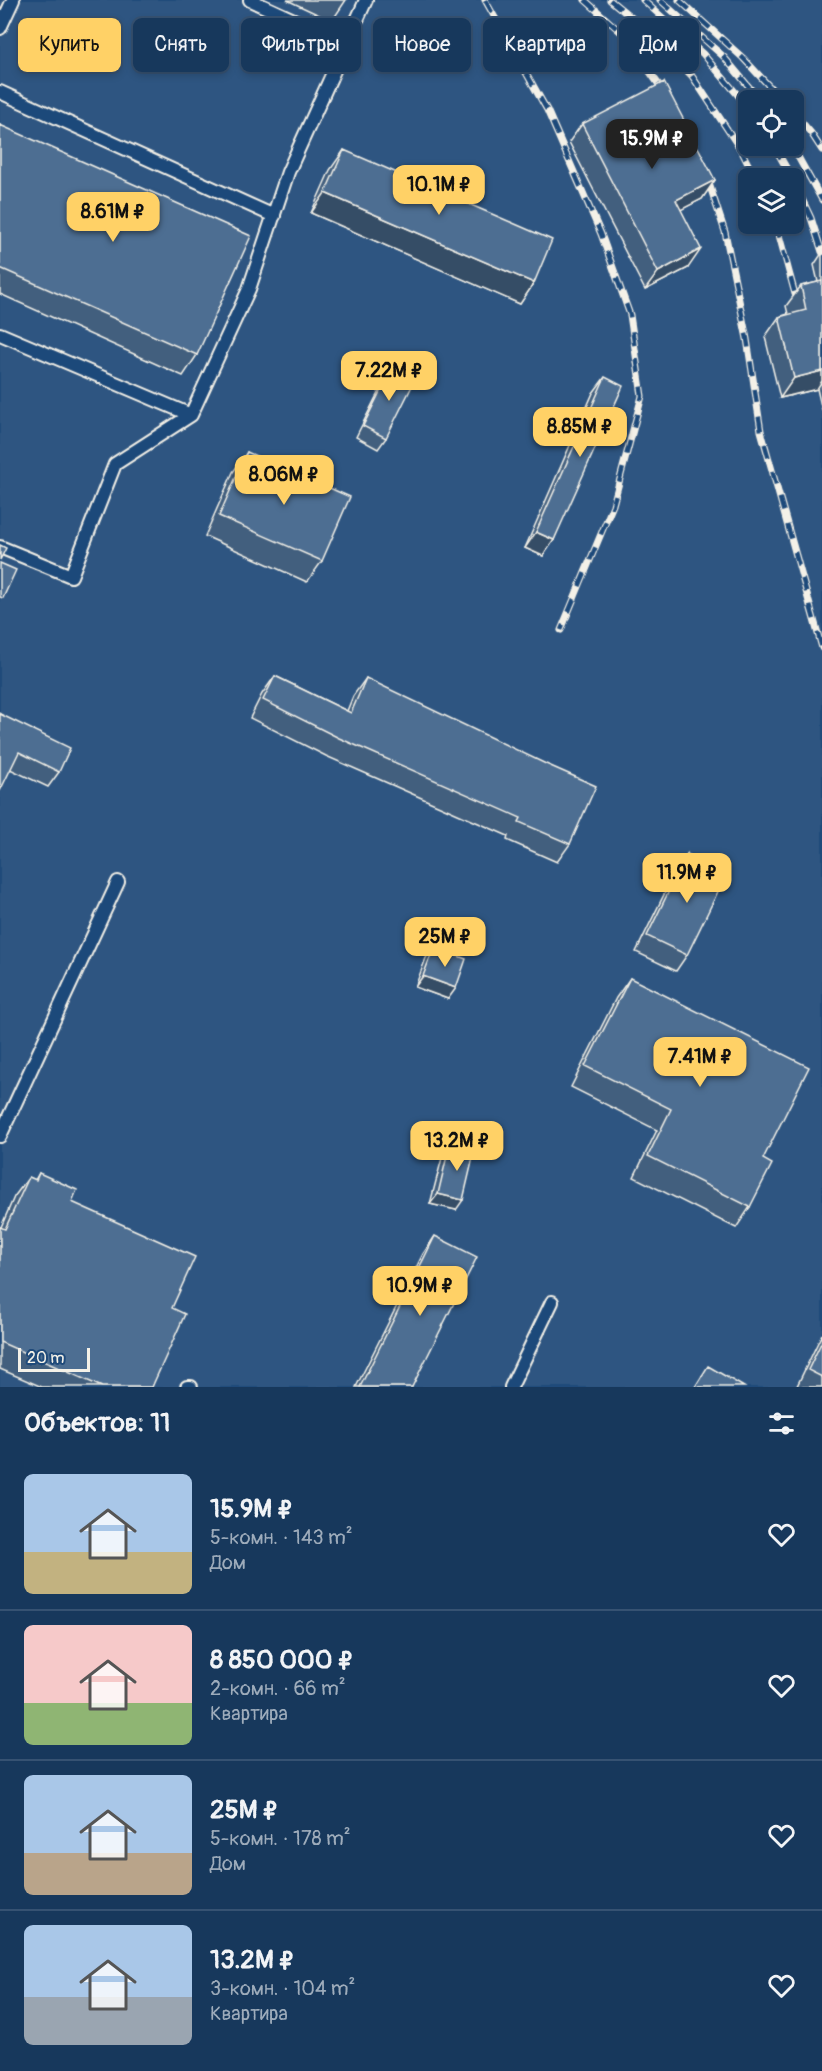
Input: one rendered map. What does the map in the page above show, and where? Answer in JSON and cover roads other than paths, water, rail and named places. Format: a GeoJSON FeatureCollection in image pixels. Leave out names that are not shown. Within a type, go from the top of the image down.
{"type":"FeatureCollection","features":[{"type":"Feature","properties":{"kind":"lane"},"geometry":{"type":"LineString","coordinates":[[0,28],[13,0]]}},
{"type":"Feature","properties":{"kind":"lane"},"geometry":{"type":"LineString","coordinates":[[250,0],[289,18]]}},
{"type":"Feature","properties":{"kind":"lane"},"geometry":{"type":"LineString","coordinates":[[358,18],[366,0]]}},
{"type":"Feature","properties":{"kind":"lane"},"geometry":{"type":"LineString","coordinates":[[0,547],[71,576],[115,464],[191,415],[249,288],[288,172],[333,72]]}},
{"type":"Feature","properties":{"kind":"lane"},"geometry":{"type":"LineString","coordinates":[[0,92],[274,216]]}},
{"type":"Feature","properties":{"kind":"lane"},"geometry":{"type":"LineString","coordinates":[[0,334],[191,415]]}},
{"type":"Feature","properties":{"kind":"lane"},"geometry":{"type":"LineString","coordinates":[[0,1136],[118,882]]}},
{"type":"Feature","properties":{"kind":"lane"},"geometry":{"type":"LineString","coordinates":[[511,1387],[552,1302]]}},
{"type":"Feature","properties":{"kind":"railway"},"geometry":{"type":"LineString","coordinates":[[485,0],[547,110],[601,234],[630,315],[642,396],[613,505],[561,630]]}},
{"type":"Feature","properties":{"kind":"railway"},"geometry":{"type":"LineString","coordinates":[[585,0],[623,34],[669,99]]}},
{"type":"Feature","properties":{"kind":"railway"},"geometry":{"type":"LineString","coordinates":[[610,0],[643,27],[692,76],[741,150],[750,168]]}},
{"type":"Feature","properties":{"kind":"railway"},"geometry":{"type":"LineString","coordinates":[[643,0],[703,54],[738,95]]}},
{"type":"Feature","properties":{"kind":"railway"},"geometry":{"type":"LineString","coordinates":[[660,0],[724,57],[752,90]]}},
{"type":"Feature","properties":{"kind":"railway"},"geometry":{"type":"LineString","coordinates":[[679,0],[743,58],[773,90]]}},
{"type":"Feature","properties":{"kind":"railway"},"geometry":{"type":"LineString","coordinates":[[804,125],[822,150]]}},
{"type":"Feature","properties":{"kind":"railway"},"geometry":{"type":"LineString","coordinates":[[780,156],[786,168]]}},
{"type":"Feature","properties":{"kind":"railway"},"geometry":{"type":"LineString","coordinates":[[798,156],[822,200]]}},
{"type":"Feature","properties":{"kind":"railway"},"geometry":{"type":"LineString","coordinates":[[705,171],[725,232],[747,339],[761,431],[822,648]]}},
{"type":"Feature","properties":{"kind":"railway"},"geometry":{"type":"LineString","coordinates":[[804,203],[822,252]]}},
{"type":"Feature","properties":{"kind":"railway"},"geometry":{"type":"LineString","coordinates":[[779,234],[795,294]]}}]}
